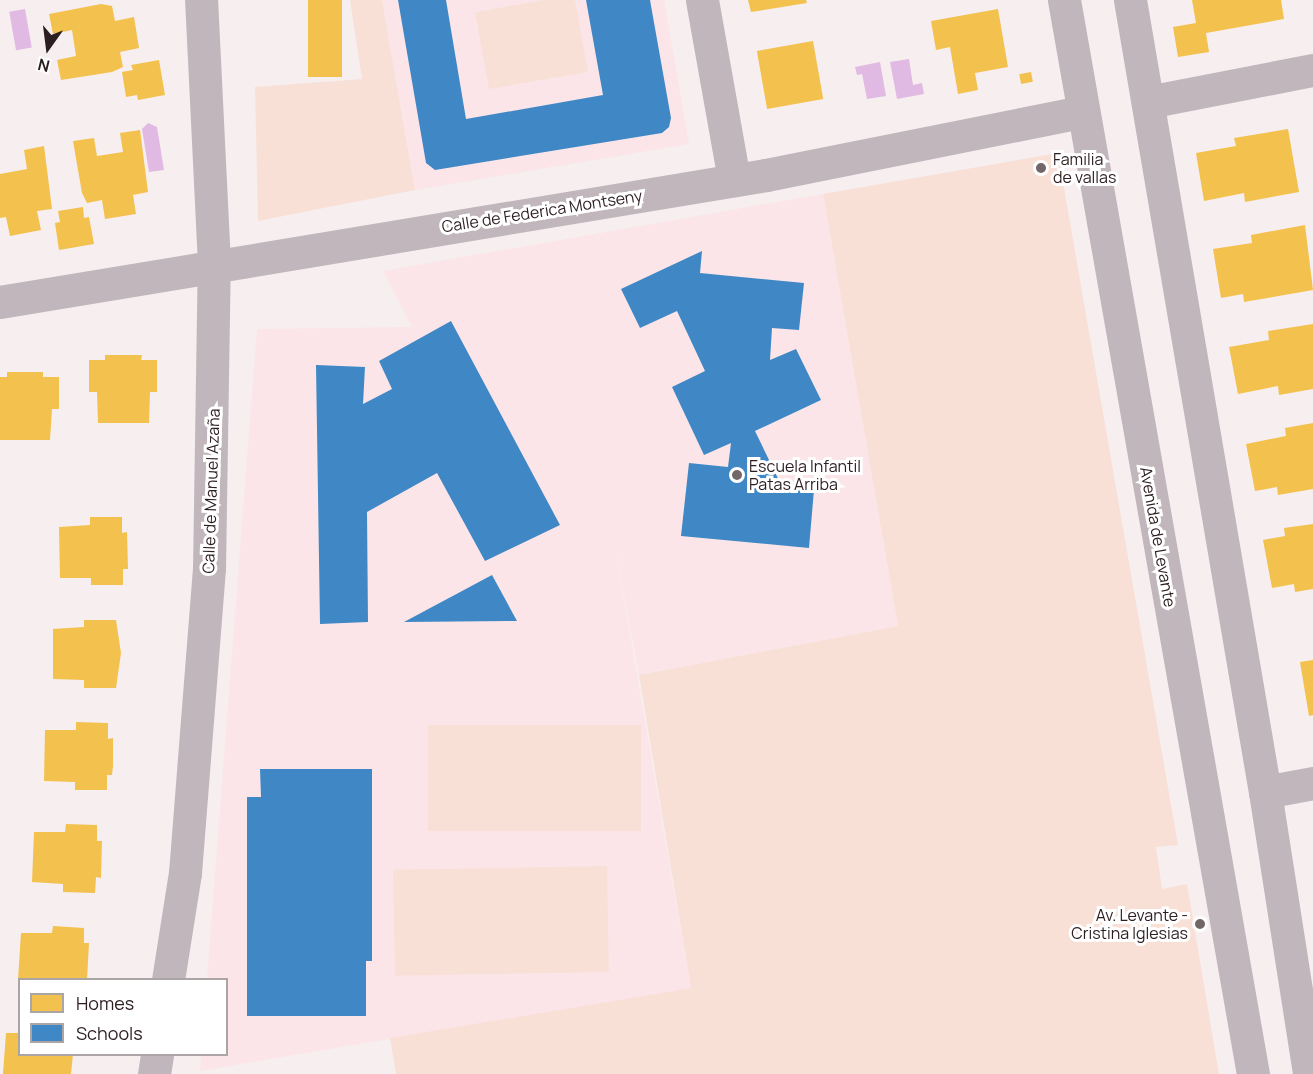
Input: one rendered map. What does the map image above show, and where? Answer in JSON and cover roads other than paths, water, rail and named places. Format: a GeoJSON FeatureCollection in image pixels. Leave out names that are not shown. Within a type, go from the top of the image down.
{"type":"FeatureCollection","features":[{"type":"Feature","properties":{"kind":"street","name":"Calle de Manuel Azaña"},"geometry":{"type":"LineString","coordinates":[[168,978],[185,873],[209,569],[214,264],[201,0]]}},
{"type":"Feature","properties":{"kind":"street"},"geometry":{"type":"LineString","coordinates":[[702,0],[734,180]]}},
{"type":"Feature","properties":{"kind":"street","name":"Avenida de Levante"},"geometry":{"type":"LineString","coordinates":[[1064,0],[1253,1074]]}},
{"type":"Feature","properties":{"kind":"street"},"geometry":{"type":"LineString","coordinates":[[1130,0],[1265,792],[1309,1074]]}},
{"type":"Feature","properties":{"kind":"street"},"geometry":{"type":"LineString","coordinates":[[1149,102],[1313,70]]}},
{"type":"Feature","properties":{"kind":"street","name":"Calle de Federica Montseny"},"geometry":{"type":"LineString","coordinates":[[0,302],[214,264],[734,180],[1082,112]]}},
{"type":"Feature","properties":{"kind":"street"},"geometry":{"type":"LineString","coordinates":[[1265,792],[1313,783]]}},
{"type":"Feature","properties":{"kind":"street"},"geometry":{"type":"LineString","coordinates":[[154,1074],[157,1056]]}},
{"type":"Feature","properties":{"kind":"place","name":"Familia de vallas"},"geometry":{"type":"Point","coordinates":[1041,168]}},
{"type":"Feature","properties":{"kind":"place","name":"Escuela Infantil Patas Arriba"},"geometry":{"type":"Point","coordinates":[737,475]}},
{"type":"Feature","properties":{"kind":"place","name":"Av. Levante - Cristina Iglesias"},"geometry":{"type":"Point","coordinates":[1200,924]}}]}
